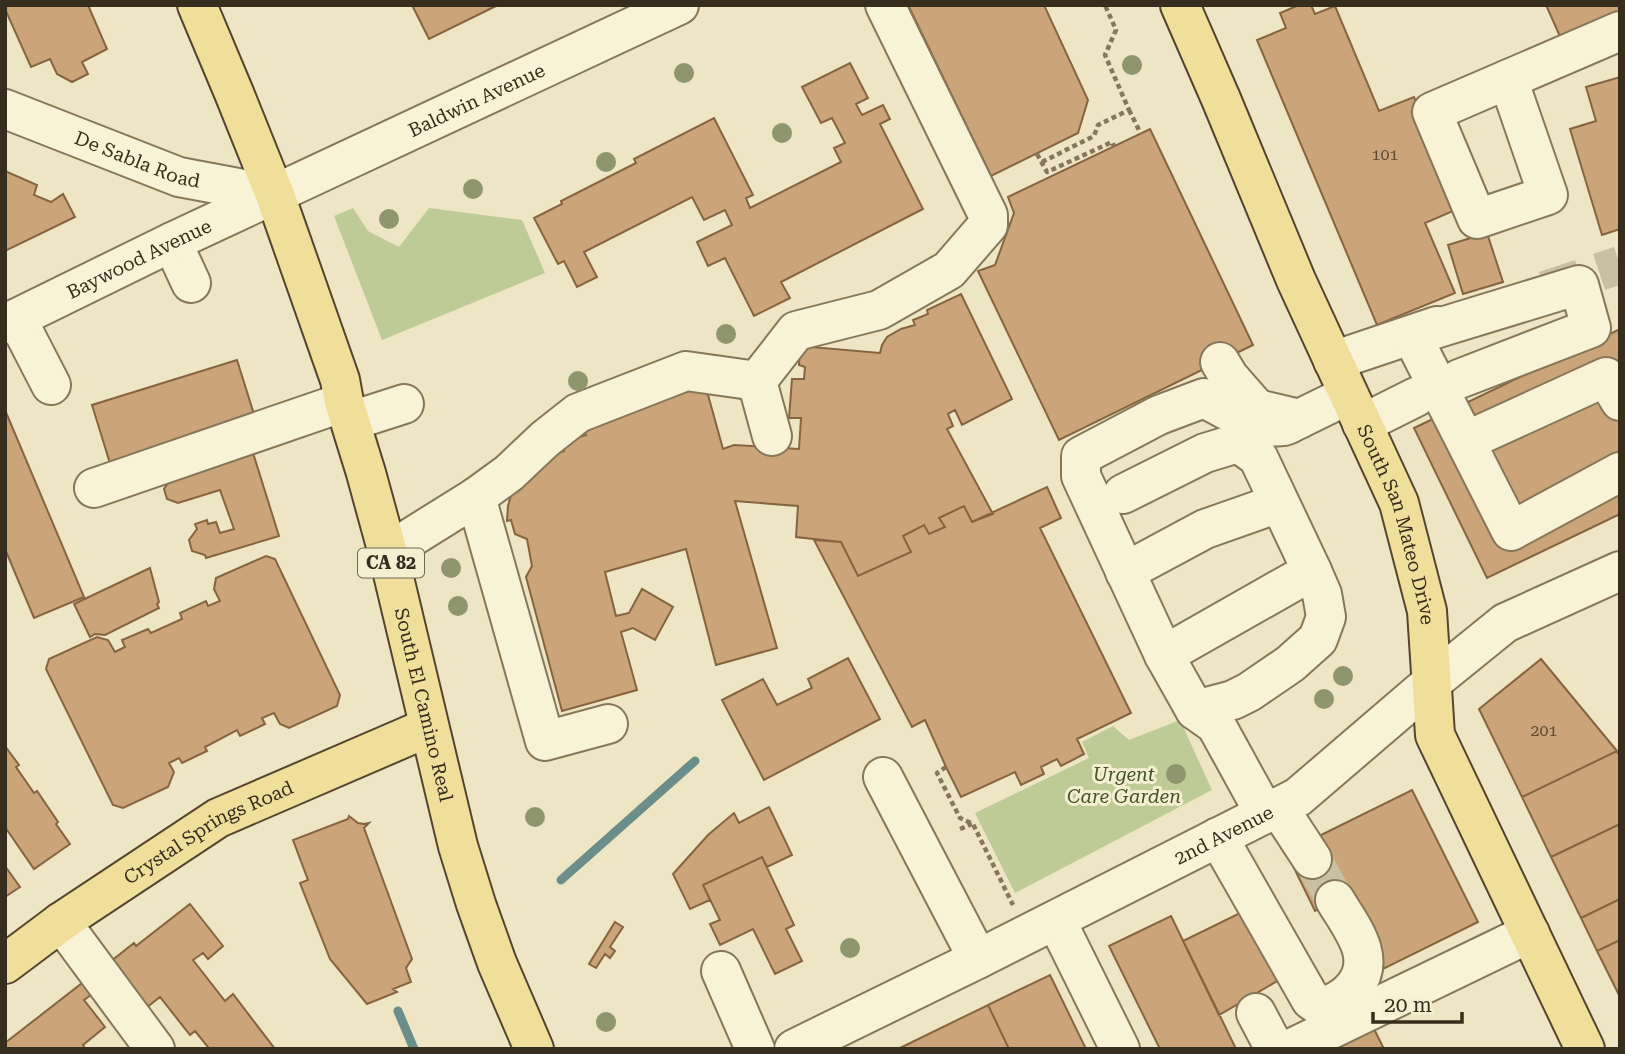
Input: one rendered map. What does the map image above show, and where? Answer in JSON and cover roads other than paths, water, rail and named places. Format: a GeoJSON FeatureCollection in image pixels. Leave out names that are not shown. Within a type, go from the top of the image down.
{"type":"FeatureCollection","features":[{"type":"Feature","properties":{"kind":"main road","name":"CA 82"},"geometry":{"type":"LineString","coordinates":[[197,5],[275,195]]}},
{"type":"Feature","properties":{"kind":"main road","name":"South San Mateo Drive"},"geometry":{"type":"LineString","coordinates":[[1180,5],[1288,262],[1399,503],[1427,611],[1435,735],[1586,1049]]}},
{"type":"Feature","properties":{"kind":"main road","name":"South El Camino Real"},"geometry":{"type":"LineString","coordinates":[[275,195],[340,380],[388,552],[458,846],[497,963],[534,1049]]}},
{"type":"Feature","properties":{"kind":"main road","name":"Crystal Springs Road"},"geometry":{"type":"LineString","coordinates":[[5,964],[61,922],[218,818],[429,727]]}},
{"type":"Feature","properties":{"kind":"street","name":"Baldwin Avenue"},"geometry":{"type":"LineString","coordinates":[[275,195],[679,5]]}},
{"type":"Feature","properties":{"kind":"street"},"geometry":{"type":"LineString","coordinates":[[757,381],[796,331],[879,310],[949,270],[988,225],[988,215],[885,5]]}},
{"type":"Feature","properties":{"kind":"street"},"geometry":{"type":"LineString","coordinates":[[1508,79],[1620,31]]}},
{"type":"Feature","properties":{"kind":"street","name":"De Sabla Road"},"geometry":{"type":"LineString","coordinates":[[5,108],[179,177],[275,195]]}},
{"type":"Feature","properties":{"kind":"street","name":"Baywood Avenue"},"geometry":{"type":"LineString","coordinates":[[11,322],[172,242],[275,195]]}},
{"type":"Feature","properties":{"kind":"street"},"geometry":{"type":"LineString","coordinates":[[172,242],[191,283]]}},
{"type":"Feature","properties":{"kind":"street"},"geometry":{"type":"LineString","coordinates":[[1460,379],[1591,328],[1579,285],[1412,336],[1511,531],[1620,472]]}},
{"type":"Feature","properties":{"kind":"street"},"geometry":{"type":"LineString","coordinates":[[1320,1018],[1311,1000],[1216,725],[1195,710],[1164,655],[1125,572],[1112,507],[1081,476],[1094,441],[1204,398],[1263,425],[1285,426],[1542,291]]}},
{"type":"Feature","properties":{"kind":"street"},"geometry":{"type":"LineString","coordinates":[[11,322],[51,385]]}},
{"type":"Feature","properties":{"kind":"street"},"geometry":{"type":"LineString","coordinates":[[1220,362],[1229,377],[1257,409],[1299,419]]}},
{"type":"Feature","properties":{"kind":"street"},"geometry":{"type":"LineString","coordinates":[[388,552],[509,473],[578,413],[686,371],[757,381]]}},
{"type":"Feature","properties":{"kind":"street"},"geometry":{"type":"LineString","coordinates":[[1466,441],[1605,377],[1620,401]]}},
{"type":"Feature","properties":{"kind":"street"},"geometry":{"type":"LineString","coordinates":[[757,381],[772,436]]}},
{"type":"Feature","properties":{"kind":"street"},"geometry":{"type":"LineString","coordinates":[[1348,393],[1416,397]]}},
{"type":"Feature","properties":{"kind":"street"},"geometry":{"type":"LineString","coordinates":[[94,488],[347,412],[404,404]]}},
{"type":"Feature","properties":{"kind":"street"},"geometry":{"type":"LineString","coordinates":[[1112,507],[1205,453],[1238,443],[1258,457],[1322,594],[1326,617],[1318,639],[1290,664],[1249,692],[1233,700],[1195,710]]}},
{"type":"Feature","properties":{"kind":"street"},"geometry":{"type":"LineString","coordinates":[[1112,507],[1221,464]]}},
{"type":"Feature","properties":{"kind":"street"},"geometry":{"type":"LineString","coordinates":[[476,497],[545,741],[608,724]]}},
{"type":"Feature","properties":{"kind":"street"},"geometry":{"type":"LineString","coordinates":[[1125,572],[1205,529],[1279,503]]}},
{"type":"Feature","properties":{"kind":"street"},"geometry":{"type":"LineString","coordinates":[[1164,655],[1312,571]]}},
{"type":"Feature","properties":{"kind":"street","name":"2nd Avenue"},"geometry":{"type":"LineString","coordinates":[[794,1049],[1298,797],[1504,623],[1620,571]]}},
{"type":"Feature","properties":{"kind":"street"},"geometry":{"type":"LineString","coordinates":[[883,777],[978,959]]}},
{"type":"Feature","properties":{"kind":"street"},"geometry":{"type":"LineString","coordinates":[[1251,820],[1312,859]]}},
{"type":"Feature","properties":{"kind":"street"},"geometry":{"type":"LineString","coordinates":[[1320,1018],[1321,1007],[1345,996],[1363,972],[1364,958],[1358,940],[1335,900]]}},
{"type":"Feature","properties":{"kind":"street"},"geometry":{"type":"LineString","coordinates":[[1056,919],[1119,1049]]}},
{"type":"Feature","properties":{"kind":"street"},"geometry":{"type":"LineString","coordinates":[[61,922],[155,1049]]}},
{"type":"Feature","properties":{"kind":"street"},"geometry":{"type":"LineString","coordinates":[[1290,1049],[1320,1018],[1530,933]]}},
{"type":"Feature","properties":{"kind":"street"},"geometry":{"type":"LineString","coordinates":[[721,971],[755,1049]]}},
{"type":"Feature","properties":{"kind":"street"},"geometry":{"type":"LineString","coordinates":[[1256,1013],[1276,1049]]}},
{"type":"Feature","properties":{"kind":"waterway"},"geometry":{"type":"LineString","coordinates":[[561,880],[695,761]]}},
{"type":"Feature","properties":{"kind":"waterway"},"geometry":{"type":"LineString","coordinates":[[398,1011],[414,1049]]}},
{"type":"Feature","properties":{"kind":"tunnel"},"geometry":{"type":"LineString","coordinates":[[1545,290],[1620,265]]}},
{"type":"Feature","properties":{"kind":"tunnel"},"geometry":{"type":"LineString","coordinates":[[1312,859],[1335,900]]}},
{"type":"Feature","properties":{"kind":"park label","name":"Urgent Care Garden"},"geometry":{"type":"Point","coordinates":[1124,785]}}]}
